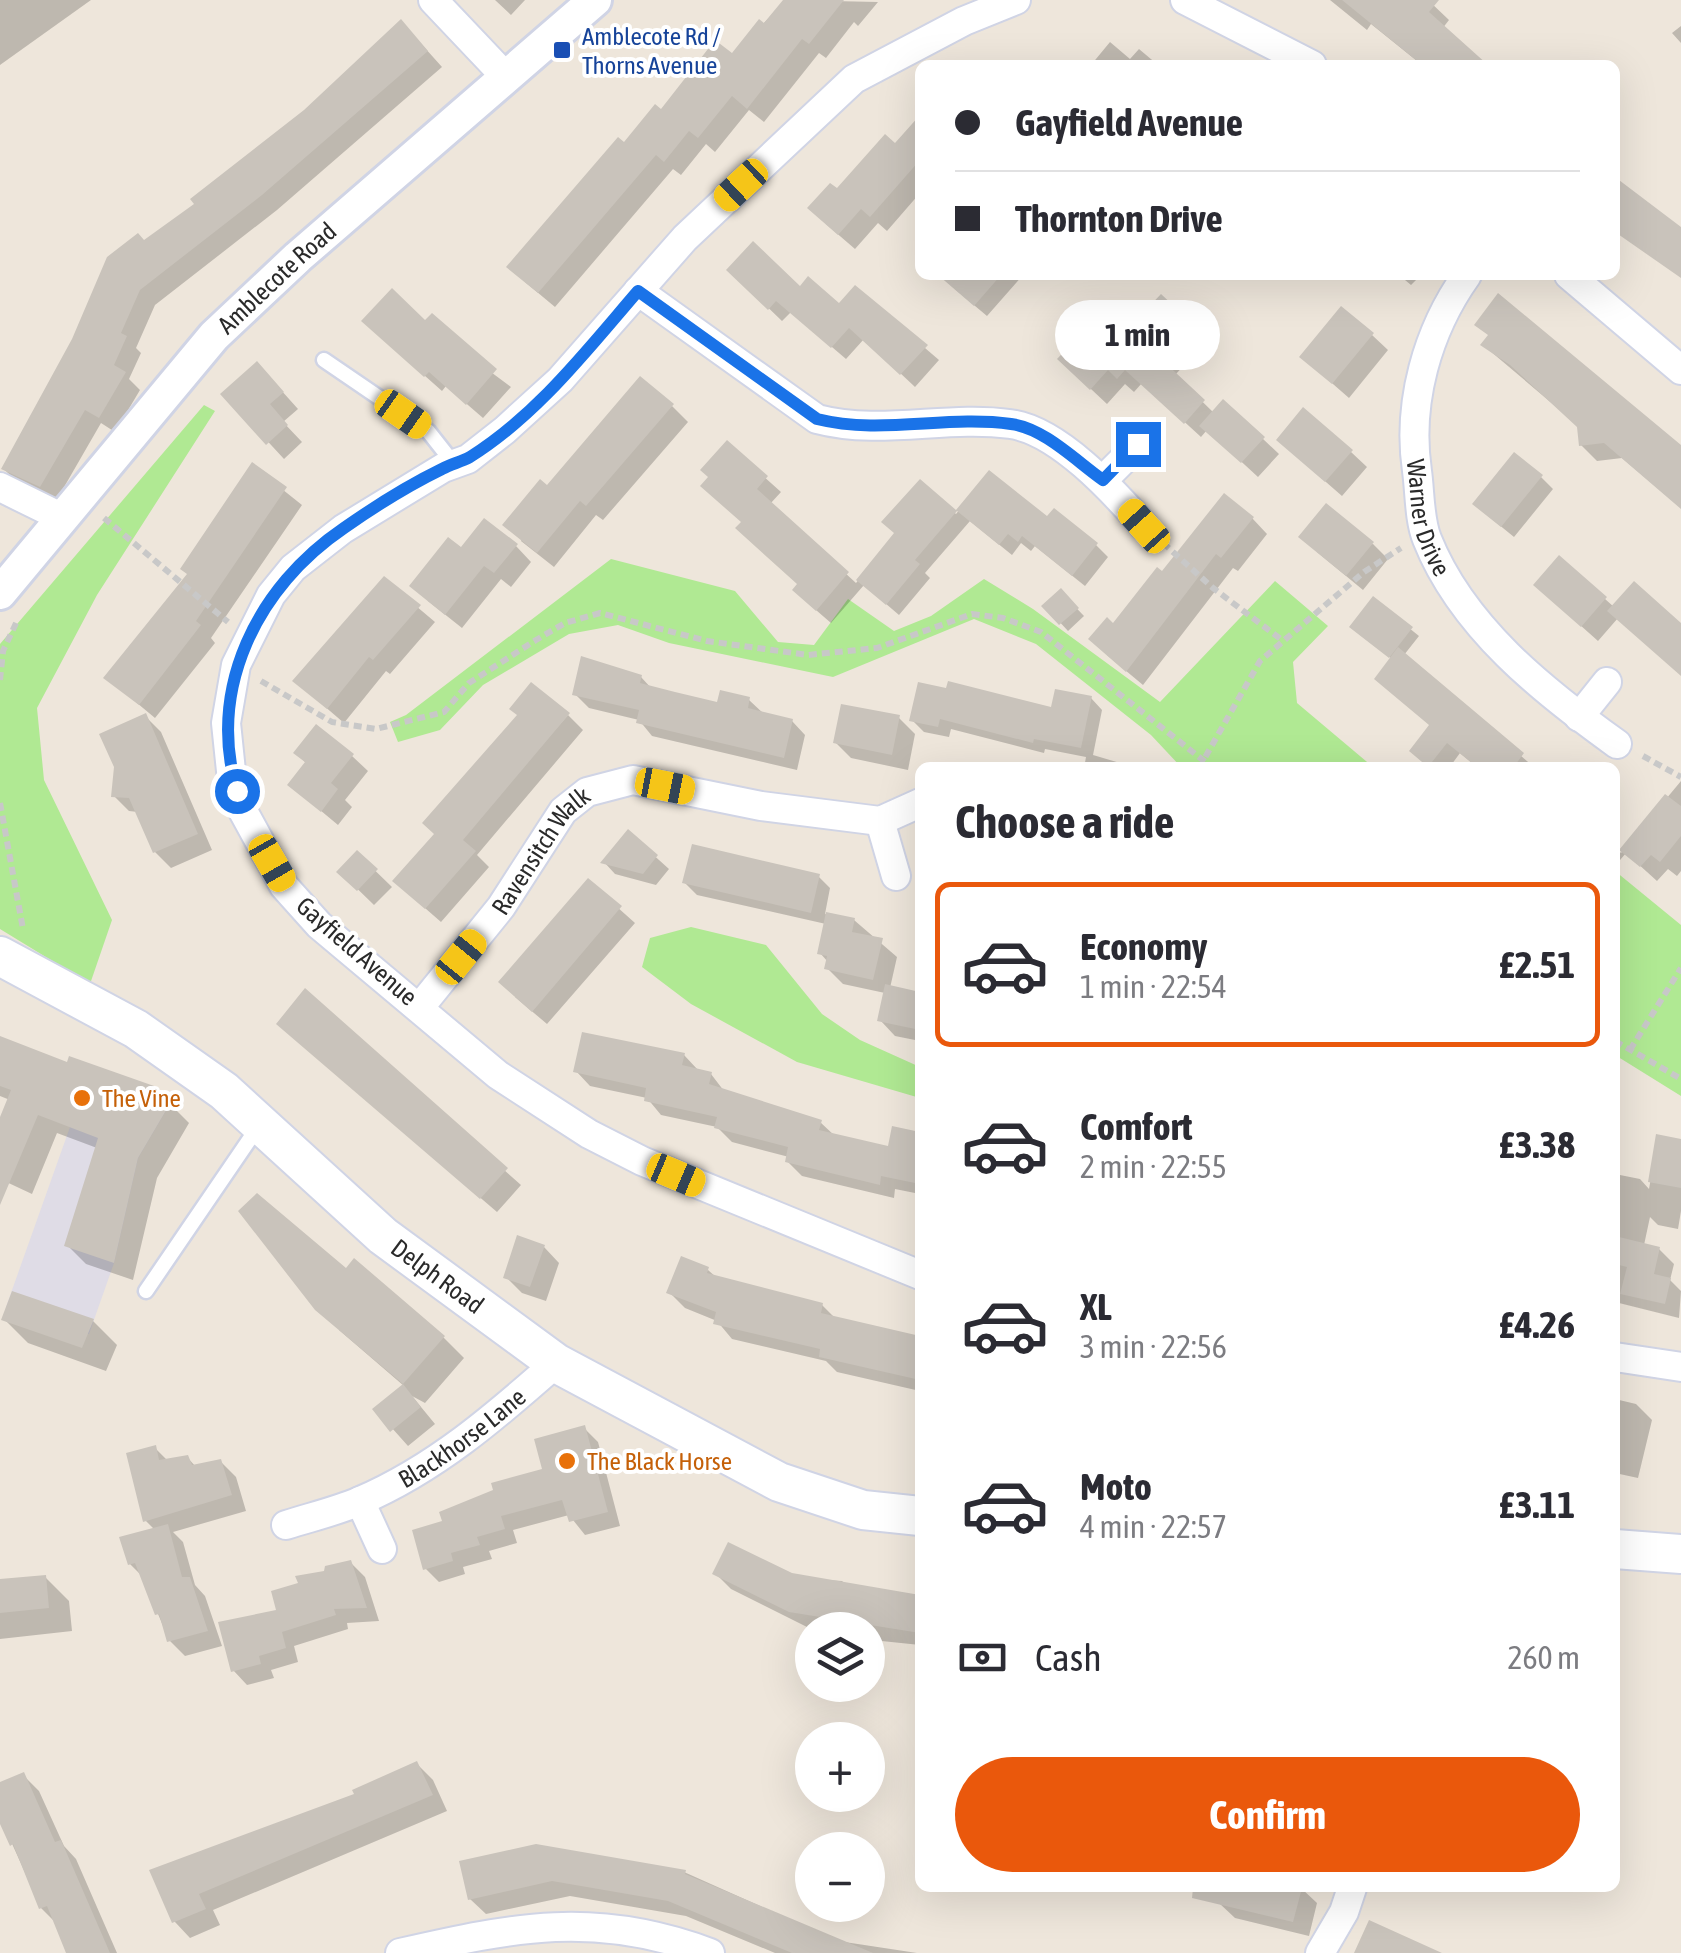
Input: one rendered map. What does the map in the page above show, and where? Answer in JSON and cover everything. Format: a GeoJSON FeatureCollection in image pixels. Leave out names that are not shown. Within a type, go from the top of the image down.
{"type":"FeatureCollection","features":[{"type":"Feature","properties":{"kind":"main road","name":"Delph Road"},"geometry":{"type":"LineString","coordinates":[[12,946],[136,1029],[260,1123],[383,1236],[556,1363],[779,1482],[863,1510],[915,1515]]}},
{"type":"Feature","properties":{"kind":"main road"},"geometry":{"type":"LineString","coordinates":[[1620,1550],[1681,1554]]}},
{"type":"Feature","properties":{"kind":"street"},"geometry":{"type":"LineString","coordinates":[[433,0],[506,77]]}},
{"type":"Feature","properties":{"kind":"street","name":"Amblecote Road"},"geometry":{"type":"LineString","coordinates":[[0,593],[214,336],[298,256],[595,0]]}},
{"type":"Feature","properties":{"kind":"street","name":"Gayfield Avenue"},"geometry":{"type":"LineString","coordinates":[[915,1273],[589,1134],[498,1075],[319,925],[284,886],[243,811],[231,771],[226,723],[236,665],[272,595],[294,568],[342,528],[505,430],[560,380],[684,238],[854,79],[964,20],[1016,0]]}},
{"type":"Feature","properties":{"kind":"street"},"geometry":{"type":"LineString","coordinates":[[1185,0],[1302,60]]}},
{"type":"Feature","properties":{"kind":"street","name":"Warner Drive"},"geometry":{"type":"LineString","coordinates":[[1464,280],[1436,330],[1414,408],[1426,536],[1452,584],[1494,641],[1579,717],[1618,744]]}},
{"type":"Feature","properties":{"kind":"street"},"geometry":{"type":"LineString","coordinates":[[1575,280],[1681,370]]}},
{"type":"Feature","properties":{"kind":"street"},"geometry":{"type":"LineString","coordinates":[[638,291],[817,419],[851,428],[1013,424],[1038,434],[1103,480],[1144,526]]}},
{"type":"Feature","properties":{"kind":"street"},"geometry":{"type":"LineString","coordinates":[[1103,480],[1138,444]]}},
{"type":"Feature","properties":{"kind":"street"},"geometry":{"type":"LineString","coordinates":[[0,487],[62,517]]}},
{"type":"Feature","properties":{"kind":"street"},"geometry":{"type":"LineString","coordinates":[[1579,717],[1607,682]]}},
{"type":"Feature","properties":{"kind":"street","name":"Ravensitch Walk"},"geometry":{"type":"LineString","coordinates":[[420,1006],[502,907],[564,811],[587,792],[633,780],[762,806],[880,821]]}},
{"type":"Feature","properties":{"kind":"street"},"geometry":{"type":"LineString","coordinates":[[896,876],[880,821],[915,805]]}},
{"type":"Feature","properties":{"kind":"street"},"geometry":{"type":"LineString","coordinates":[[1620,1359],[1681,1367]]}},
{"type":"Feature","properties":{"kind":"street","name":"Blackhorse Lane"},"geometry":{"type":"LineString","coordinates":[[286,1525],[360,1501],[476,1433],[556,1363]]}},
{"type":"Feature","properties":{"kind":"street"},"geometry":{"type":"LineString","coordinates":[[360,1501],[382,1549]]}},
{"type":"Feature","properties":{"kind":"street"},"geometry":{"type":"LineString","coordinates":[[1320,1953],[1344,1912],[1351,1892]]}},
{"type":"Feature","properties":{"kind":"street"},"geometry":{"type":"LineString","coordinates":[[400,1953],[557,1924],[678,1940],[710,1953]]}},
{"type":"Feature","properties":{"kind":"lane"},"geometry":{"type":"LineString","coordinates":[[324,360],[428,431],[454,464]]}},
{"type":"Feature","properties":{"kind":"lane"},"geometry":{"type":"LineString","coordinates":[[146,1292],[260,1123]]}},
{"type":"Feature","properties":{"kind":"path"},"geometry":{"type":"LineString","coordinates":[[102,517],[203,602]]}},
{"type":"Feature","properties":{"kind":"path"},"geometry":{"type":"LineString","coordinates":[[1144,526],[1213,588],[1282,640]]}},
{"type":"Feature","properties":{"kind":"path"},"geometry":{"type":"LineString","coordinates":[[1203,762],[1242,687],[1282,640],[1364,572],[1426,536]]}},
{"type":"Feature","properties":{"kind":"path"},"geometry":{"type":"LineString","coordinates":[[236,665],[332,722],[376,729],[444,712],[468,684],[536,640],[565,623],[600,613],[707,641],[808,654],[877,648],[972,614],[1003,618],[1041,632],[1158,719],[1200,762]]}},
{"type":"Feature","properties":{"kind":"path"},"geometry":{"type":"LineString","coordinates":[[0,680],[3,652]]}},
{"type":"Feature","properties":{"kind":"path"},"geometry":{"type":"LineString","coordinates":[[1618,744],[1681,777]]}},
{"type":"Feature","properties":{"kind":"path"},"geometry":{"type":"LineString","coordinates":[[0,803],[12,946]]}},
{"type":"Feature","properties":{"kind":"path"},"geometry":{"type":"LineString","coordinates":[[1630,1050],[1681,968]]}},
{"type":"Feature","properties":{"kind":"path"},"geometry":{"type":"LineString","coordinates":[[1620,1043],[1681,1078]]}},
{"type":"Feature","properties":{"kind":"shaded area"},"geometry":{"type":"Polygon","coordinates":[[[153,1086],[171,1102],[138,1158],[114,1263],[89,1334],[6,1307],[70,1127],[153,1086]]]}},
{"type":"Feature","properties":{"kind":"green space"},"geometry":{"type":"Polygon","coordinates":[[[204,405],[215,411],[97,595],[37,708],[44,780],[112,920],[90,984],[0,929],[0,644],[204,405]]]}},
{"type":"Feature","properties":{"kind":"green space"},"geometry":{"type":"Polygon","coordinates":[[[611,559],[735,591],[778,642],[814,645],[848,599],[894,631],[931,616],[984,579],[1033,609],[1160,702],[1275,581],[1328,626],[1293,662],[1297,703],[1367,762],[1176,762],[1151,735],[1036,644],[974,619],[833,677],[669,643],[618,625],[569,634],[483,685],[440,730],[398,742],[390,722],[406,715],[611,559]]]}},
{"type":"Feature","properties":{"kind":"green space"},"geometry":{"type":"Polygon","coordinates":[[[1620,875],[1681,925],[1681,1096],[1620,1058],[1620,875]]]}},
{"type":"Feature","properties":{"kind":"green space"},"geometry":{"type":"Polygon","coordinates":[[[691,927],[766,945],[822,1014],[860,1040],[915,1065],[915,1097],[797,1062],[691,1004],[642,967],[650,938],[691,927]]]}},
{"type":"Feature","properties":{"kind":"building"},"geometry":{"type":"Polygon","coordinates":[[[783,0],[844,0],[809,44],[802,39],[747,109],[732,96],[698,138],[689,131],[664,162],[656,155],[538,293],[506,267],[618,137],[624,142],[655,104],[661,109],[715,40],[732,53],[759,19],[764,23],[783,0]]]}},
{"type":"Feature","properties":{"kind":"building"},"geometry":{"type":"Polygon","coordinates":[[[1342,0],[1439,0],[1429,12],[1482,60],[1416,60],[1342,0]]]}},
{"type":"Feature","properties":{"kind":"building"},"geometry":{"type":"Polygon","coordinates":[[[401,19],[428,51],[262,195],[140,290],[121,333],[127,336],[114,365],[126,372],[99,418],[85,410],[40,487],[1,469],[72,339],[107,257],[138,233],[144,240],[194,204],[190,199],[304,110],[401,19]]]}},
{"type":"Feature","properties":{"kind":"building"},"geometry":{"type":"Polygon","coordinates":[[[915,121],[915,166],[870,217],[861,209],[838,235],[807,208],[830,183],[837,188],[885,134],[895,143],[915,121]]]}},
{"type":"Feature","properties":{"kind":"building"},"geometry":{"type":"Polygon","coordinates":[[[1620,181],[1681,227],[1681,278],[1620,235],[1620,181]]]}},
{"type":"Feature","properties":{"kind":"building"},"geometry":{"type":"Polygon","coordinates":[[[753,241],[800,286],[808,276],[839,303],[855,285],[928,345],[900,375],[849,328],[831,348],[776,301],[768,310],[726,270],[753,241]]]}},
{"type":"Feature","properties":{"kind":"building"},"geometry":{"type":"Polygon","coordinates":[[[944,280],[997,280],[974,306],[944,280]]]}},
{"type":"Feature","properties":{"kind":"building"},"geometry":{"type":"Polygon","coordinates":[[[392,288],[425,320],[432,313],[497,369],[466,405],[429,372],[424,377],[361,321],[392,288]]]}},
{"type":"Feature","properties":{"kind":"building"},"geometry":{"type":"Polygon","coordinates":[[[1498,293],[1681,445],[1681,509],[1604,443],[1579,446],[1577,427],[1510,365],[1480,345],[1488,335],[1474,325],[1498,293]]]}},
{"type":"Feature","properties":{"kind":"building"},"geometry":{"type":"Polygon","coordinates":[[[1161,294],[1193,324],[1160,358],[1205,400],[1184,424],[1125,370],[1117,379],[1108,370],[1090,390],[1057,359],[1075,340],[1084,348],[1102,328],[1111,337],[1136,311],[1141,315],[1161,294]]]}},
{"type":"Feature","properties":{"kind":"building"},"geometry":{"type":"Polygon","coordinates":[[[1341,306],[1374,333],[1332,384],[1299,357],[1341,306]]]}},
{"type":"Feature","properties":{"kind":"building"},"geometry":{"type":"Polygon","coordinates":[[[257,361],[284,392],[270,404],[288,425],[266,445],[220,394],[257,361]]]}},
{"type":"Feature","properties":{"kind":"building"},"geometry":{"type":"Polygon","coordinates":[[[640,376],[674,404],[586,506],[580,501],[537,553],[502,525],[540,479],[547,485],[640,376]]]}},
{"type":"Feature","properties":{"kind":"building"},"geometry":{"type":"Polygon","coordinates":[[[1223,399],[1265,437],[1241,463],[1199,426],[1223,399]]]}},
{"type":"Feature","properties":{"kind":"building"},"geometry":{"type":"Polygon","coordinates":[[[1303,407],[1353,450],[1325,482],[1276,440],[1303,407]]]}},
{"type":"Feature","properties":{"kind":"building"},"geometry":{"type":"Polygon","coordinates":[[[727,440],[768,476],[757,489],[849,572],[816,611],[792,590],[797,584],[735,528],[741,522],[700,486],[708,477],[700,470],[727,440]]]}},
{"type":"Feature","properties":{"kind":"building"},"geometry":{"type":"Polygon","coordinates":[[[1514,452],[1543,475],[1501,527],[1472,504],[1514,452]]]}},
{"type":"Feature","properties":{"kind":"building"},"geometry":{"type":"Polygon","coordinates":[[[252,462],[287,487],[196,621],[201,625],[139,705],[103,678],[187,574],[180,569],[252,462]]]}},
{"type":"Feature","properties":{"kind":"building"},"geometry":{"type":"Polygon","coordinates":[[[989,470],[1047,516],[1054,508],[1098,543],[1072,576],[1022,536],[1018,542],[1008,534],[999,545],[957,511],[915,560],[920,564],[886,605],[856,580],[894,533],[881,522],[920,479],[956,510],[989,470]]]}},
{"type":"Feature","properties":{"kind":"building"},"geometry":{"type":"Polygon","coordinates":[[[1224,493],[1254,517],[1221,558],[1216,554],[1126,672],[1088,639],[1107,617],[1113,623],[1157,567],[1162,571],[1224,493]]]}},
{"type":"Feature","properties":{"kind":"building"},"geometry":{"type":"Polygon","coordinates":[[[1326,503],[1374,542],[1346,576],[1298,537],[1326,503]]]}},
{"type":"Feature","properties":{"kind":"building"},"geometry":{"type":"Polygon","coordinates":[[[484,518],[518,544],[494,573],[484,566],[445,615],[409,586],[448,537],[461,547],[484,518]]]}},
{"type":"Feature","properties":{"kind":"building"},"geometry":{"type":"Polygon","coordinates":[[[1559,555],[1607,597],[1581,627],[1533,585],[1559,555]]]}},
{"type":"Feature","properties":{"kind":"building"},"geometry":{"type":"Polygon","coordinates":[[[384,576],[421,605],[373,660],[369,657],[327,709],[292,681],[384,576]]]}},
{"type":"Feature","properties":{"kind":"building"},"geometry":{"type":"Polygon","coordinates":[[[1634,581],[1681,623],[1681,676],[1607,611],[1634,581]]]}},
{"type":"Feature","properties":{"kind":"building"},"geometry":{"type":"Polygon","coordinates":[[[1061,588],[1079,608],[1059,625],[1041,606],[1061,588]]]}},
{"type":"Feature","properties":{"kind":"building"},"geometry":{"type":"Polygon","coordinates":[[[1373,596],[1413,627],[1389,658],[1349,627],[1373,596]]]}},
{"type":"Feature","properties":{"kind":"building"},"geometry":{"type":"Polygon","coordinates":[[[1398,647],[1524,753],[1517,762],[1471,762],[1447,743],[1432,762],[1422,762],[1409,751],[1429,725],[1374,679],[1398,647]]]}},
{"type":"Feature","properties":{"kind":"building"},"geometry":{"type":"Polygon","coordinates":[[[581,656],[642,675],[640,683],[675,692],[717,702],[720,690],[750,697],[748,708],[793,719],[784,758],[636,723],[639,710],[572,695],[581,656]]]}},
{"type":"Feature","properties":{"kind":"building"},"geometry":{"type":"Polygon","coordinates":[[[948,681],[1051,707],[1055,689],[1092,696],[1081,748],[1034,739],[1033,743],[940,719],[938,727],[909,721],[918,682],[946,688],[948,681]]]}},
{"type":"Feature","properties":{"kind":"building"},"geometry":{"type":"Polygon","coordinates":[[[531,682],[570,713],[463,840],[476,851],[425,909],[392,881],[434,834],[422,823],[517,715],[509,709],[531,682]]]}},
{"type":"Feature","properties":{"kind":"building"},"geometry":{"type":"Polygon","coordinates":[[[841,704],[900,715],[892,755],[833,743],[841,704]]]}},
{"type":"Feature","properties":{"kind":"building"},"geometry":{"type":"Polygon","coordinates":[[[146,713],[198,834],[153,853],[129,798],[111,797],[114,767],[99,734],[146,713]]]}},
{"type":"Feature","properties":{"kind":"building"},"geometry":{"type":"Polygon","coordinates":[[[316,724],[354,754],[331,783],[338,789],[321,812],[287,785],[305,762],[293,753],[316,724]]]}},
{"type":"Feature","properties":{"kind":"building"},"geometry":{"type":"Polygon","coordinates":[[[1665,794],[1681,806],[1681,836],[1660,862],[1651,855],[1640,867],[1620,849],[1665,794]]]}},
{"type":"Feature","properties":{"kind":"building"},"geometry":{"type":"Polygon","coordinates":[[[628,829],[658,855],[643,874],[600,863],[628,829]]]}},
{"type":"Feature","properties":{"kind":"building"},"geometry":{"type":"Polygon","coordinates":[[[692,844],[820,874],[811,913],[682,883],[692,844]]]}},
{"type":"Feature","properties":{"kind":"building"},"geometry":{"type":"Polygon","coordinates":[[[357,850],[378,869],[357,891],[336,872],[357,850]]]}},
{"type":"Feature","properties":{"kind":"building"},"geometry":{"type":"Polygon","coordinates":[[[588,878],[622,906],[532,1012],[498,982],[588,878]]]}},
{"type":"Feature","properties":{"kind":"building"},"geometry":{"type":"Polygon","coordinates":[[[826,912],[855,918],[852,932],[883,938],[873,980],[824,969],[827,956],[817,954],[826,912]]]}},
{"type":"Feature","properties":{"kind":"building"},"geometry":{"type":"Polygon","coordinates":[[[885,984],[915,991],[915,1029],[877,1021],[885,984]]]}},
{"type":"Feature","properties":{"kind":"building"},"geometry":{"type":"Polygon","coordinates":[[[305,988],[508,1168],[480,1199],[276,1024],[305,988]]]}},
{"type":"Feature","properties":{"kind":"building"},"geometry":{"type":"Polygon","coordinates":[[[582,1032],[685,1053],[682,1065],[712,1072],[709,1084],[822,1120],[819,1130],[888,1146],[892,1126],[915,1131],[915,1183],[881,1176],[880,1185],[785,1162],[788,1147],[714,1128],[717,1117],[644,1101],[646,1088],[573,1072],[582,1032]]]}},
{"type":"Feature","properties":{"kind":"building"},"geometry":{"type":"Polygon","coordinates":[[[0,1036],[67,1062],[69,1056],[154,1086],[171,1102],[138,1158],[114,1263],[64,1246],[98,1138],[38,1115],[0,1205],[0,1117],[11,1090],[0,1086],[0,1036]]]}},
{"type":"Feature","properties":{"kind":"building"},"geometry":{"type":"Polygon","coordinates":[[[1656,1134],[1681,1139],[1681,1188],[1648,1182],[1656,1134]]]}},
{"type":"Feature","properties":{"kind":"building"},"geometry":{"type":"Polygon","coordinates":[[[257,1193],[346,1268],[354,1258],[445,1336],[403,1384],[315,1310],[238,1211],[257,1193]]]}},
{"type":"Feature","properties":{"kind":"building"},"geometry":{"type":"Polygon","coordinates":[[[517,1235],[545,1245],[530,1287],[503,1278],[517,1235]]]}},
{"type":"Feature","properties":{"kind":"building"},"geometry":{"type":"Polygon","coordinates":[[[1620,1237],[1660,1247],[1654,1274],[1671,1278],[1665,1304],[1620,1294],[1627,1267],[1620,1265],[1620,1237]]]}},
{"type":"Feature","properties":{"kind":"building"},"geometry":{"type":"Polygon","coordinates":[[[681,1256],[709,1267],[707,1273],[823,1303],[821,1313],[915,1335],[915,1379],[819,1357],[820,1349],[713,1324],[716,1312],[666,1293],[681,1256]]]}},
{"type":"Feature","properties":{"kind":"building"},"geometry":{"type":"Polygon","coordinates":[[[12,1291],[94,1319],[82,1348],[1,1320],[12,1291]]]}},
{"type":"Feature","properties":{"kind":"building"},"geometry":{"type":"Polygon","coordinates":[[[403,1384],[421,1407],[390,1432],[372,1409],[403,1384]]]}},
{"type":"Feature","properties":{"kind":"building"},"geometry":{"type":"Polygon","coordinates":[[[585,1425],[608,1512],[569,1522],[562,1500],[501,1516],[505,1529],[477,1537],[480,1545],[451,1553],[453,1561],[423,1570],[412,1530],[442,1521],[439,1512],[493,1490],[491,1483],[542,1469],[534,1439],[585,1425]]]}},
{"type":"Feature","properties":{"kind":"building"},"geometry":{"type":"Polygon","coordinates":[[[156,1445],[159,1460],[188,1455],[192,1465],[221,1459],[232,1495],[143,1522],[126,1453],[156,1445]]]}},
{"type":"Feature","properties":{"kind":"building"},"geometry":{"type":"Polygon","coordinates":[[[168,1524],[182,1577],[190,1577],[208,1631],[167,1642],[159,1614],[155,1615],[135,1563],[128,1565],[119,1537],[168,1524]]]}},
{"type":"Feature","properties":{"kind":"building"},"geometry":{"type":"Polygon","coordinates":[[[728,1542],[792,1573],[915,1594],[915,1632],[885,1627],[885,1612],[789,1612],[712,1574],[728,1542]]]}},
{"type":"Feature","properties":{"kind":"building"},"geometry":{"type":"Polygon","coordinates":[[[351,1560],[367,1608],[334,1609],[336,1615],[282,1632],[286,1648],[259,1656],[261,1664],[231,1672],[218,1622],[276,1610],[271,1591],[298,1583],[295,1576],[324,1571],[325,1566],[351,1560]]]}},
{"type":"Feature","properties":{"kind":"building"},"geometry":{"type":"Polygon","coordinates":[[[46,1575],[49,1608],[0,1613],[0,1579],[46,1575]]]}},
{"type":"Feature","properties":{"kind":"building"},"geometry":{"type":"Polygon","coordinates":[[[417,1761],[433,1795],[199,1894],[206,1909],[172,1923],[149,1870],[354,1794],[352,1790],[417,1761]]]}},
{"type":"Feature","properties":{"kind":"building"},"geometry":{"type":"Polygon","coordinates":[[[24,1772],[55,1842],[61,1840],[110,1953],[66,1953],[47,1906],[39,1909],[13,1844],[10,1846],[0,1824],[0,1782],[24,1772]]]}},
{"type":"Feature","properties":{"kind":"building"},"geometry":{"type":"Polygon","coordinates":[[[536,1844],[686,1870],[685,1874],[873,1953],[792,1953],[668,1901],[552,1881],[468,1900],[459,1861],[536,1844]]]}},
{"type":"Feature","properties":{"kind":"building"},"geometry":{"type":"Polygon","coordinates":[[[1193,1892],[1301,1892],[1293,1922],[1192,1898],[1193,1892]]]}},
{"type":"Feature","properties":{"kind":"building"},"geometry":{"type":"Polygon","coordinates":[[[1369,1920],[1442,1953],[1354,1953],[1369,1920]]]}},
{"type":"Feature","properties":{"kind":"place","name":"Amblecote Rd / Thorns Avenue"},"geometry":{"type":"Point","coordinates":[562,50]}},
{"type":"Feature","properties":{"kind":"place","name":"The Vine"},"geometry":{"type":"Point","coordinates":[82,1098]}},
{"type":"Feature","properties":{"kind":"place","name":"The Black Horse"},"geometry":{"type":"Point","coordinates":[567,1461]}},
{"type":"Feature","properties":{"kind":"route"},"geometry":{"type":"LineString","coordinates":[[237,791],[226,723],[236,665],[272,595],[294,568],[342,528],[443,468],[468,459],[505,430],[560,380],[638,291],[817,419],[851,428],[1013,424],[1038,434],[1103,480],[1138,444]]}}]}
